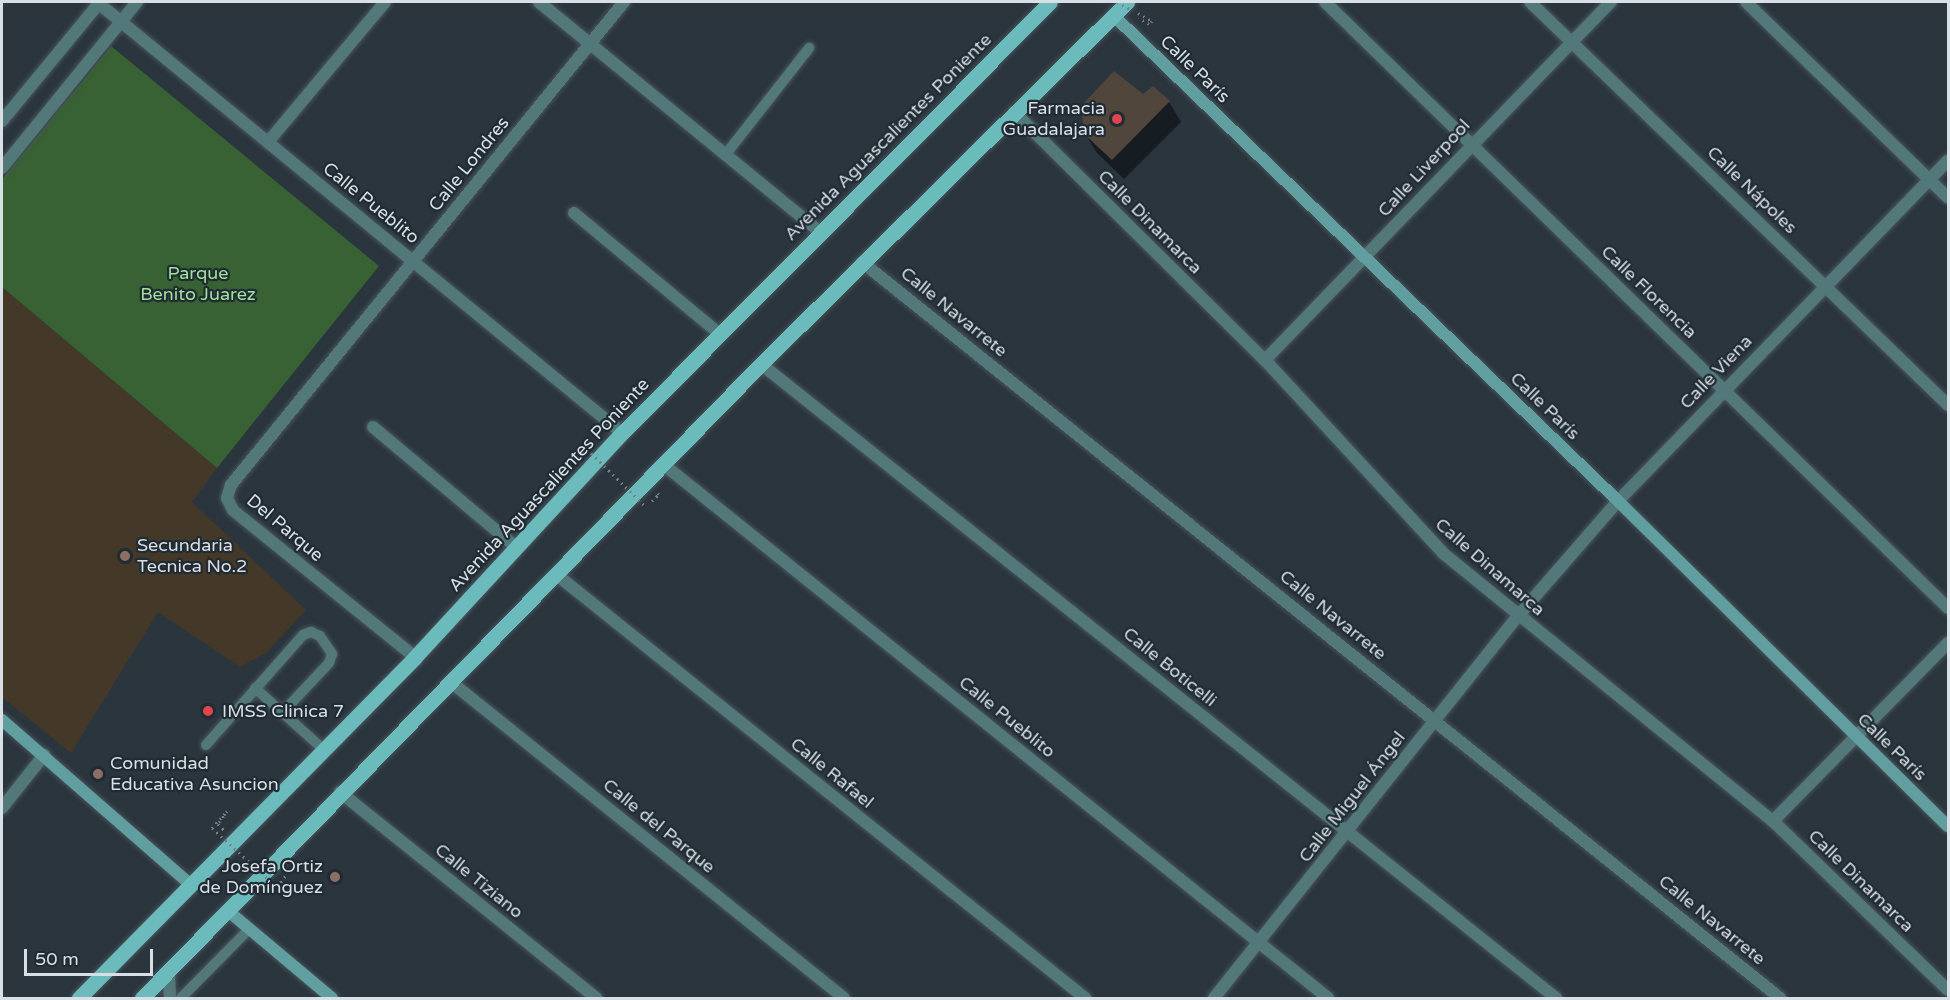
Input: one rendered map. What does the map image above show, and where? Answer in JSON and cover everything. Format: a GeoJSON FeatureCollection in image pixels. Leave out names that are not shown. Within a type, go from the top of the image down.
{"type":"FeatureCollection","features":[{"type":"Feature","properties":{"kind":"main road","name":"Avenida Aguascalientes Poniente"},"geometry":{"type":"LineString","coordinates":[[79,999],[416,657],[622,433],[1050,2]]}},
{"type":"Feature","properties":{"kind":"main road"},"geometry":{"type":"LineString","coordinates":[[142,999],[340,792],[1115,8],[1131,9]]}},
{"type":"Feature","properties":{"kind":"street"},"geometry":{"type":"LineString","coordinates":[[2,121],[99,2]]}},
{"type":"Feature","properties":{"kind":"street","name":"Calle Pueblito"},"geometry":{"type":"LineString","coordinates":[[99,2],[622,433]]}},
{"type":"Feature","properties":{"kind":"street"},"geometry":{"type":"LineString","coordinates":[[2,168],[137,2]]}},
{"type":"Feature","properties":{"kind":"street"},"geometry":{"type":"LineString","coordinates":[[268,142],[385,2]]}},
{"type":"Feature","properties":{"kind":"street"},"geometry":{"type":"LineString","coordinates":[[539,2],[820,232]]}},
{"type":"Feature","properties":{"kind":"street","name":"Calle Londres"},"geometry":{"type":"LineString","coordinates":[[319,376],[414,262],[589,42],[624,2]]}},
{"type":"Feature","properties":{"kind":"street","name":"Calle Florencia"},"geometry":{"type":"LineString","coordinates":[[1324,2],[1948,608]]}},
{"type":"Feature","properties":{"kind":"street","name":"Calle Nápoles"},"geometry":{"type":"LineString","coordinates":[[1530,2],[1826,284],[1948,405]]}},
{"type":"Feature","properties":{"kind":"street","name":"Calle Liverpool"},"geometry":{"type":"LineString","coordinates":[[1265,360],[1470,144],[1611,2]]}},
{"type":"Feature","properties":{"kind":"street"},"geometry":{"type":"LineString","coordinates":[[1746,2],[1948,198]]}},
{"type":"Feature","properties":{"kind":"street","name":"Calle París"},"geometry":{"type":"LineString","coordinates":[[1115,8],[1364,257],[1618,501],[1855,737],[1948,826]]}},
{"type":"Feature","properties":{"kind":"street","name":"Calle Dinamarca"},"geometry":{"type":"LineString","coordinates":[[1014,112],[1265,360],[1444,554],[1773,821],[1948,990]]}},
{"type":"Feature","properties":{"kind":"street","name":"Calle Viena"},"geometry":{"type":"LineString","coordinates":[[1518,616],[1618,501],[1724,389],[1948,161]]}},
{"type":"Feature","properties":{"kind":"street"},"geometry":{"type":"LineString","coordinates":[[574,213],[721,335]]}},
{"type":"Feature","properties":{"kind":"street","name":"Calle Navarrete"},"geometry":{"type":"LineString","coordinates":[[862,262],[1436,720],[1780,999]]}},
{"type":"Feature","properties":{"kind":"street","name":"Calle Boticelli"},"geometry":{"type":"LineString","coordinates":[[761,364],[1556,999]]}},
{"type":"Feature","properties":{"kind":"street","name":"Del Parque"},"geometry":{"type":"LineString","coordinates":[[319,376],[231,485],[227,498],[233,510],[416,657]]}},
{"type":"Feature","properties":{"kind":"street"},"geometry":{"type":"LineString","coordinates":[[373,427],[516,547]]}},
{"type":"Feature","properties":{"kind":"street","name":"Calle Pueblito"},"geometry":{"type":"LineString","coordinates":[[663,464],[1328,999]]}},
{"type":"Feature","properties":{"kind":"street","name":"Calle Rafael"},"geometry":{"type":"LineString","coordinates":[[557,575],[1085,999]]}},
{"type":"Feature","properties":{"kind":"street","name":"Calle Miguel Ángel"},"geometry":{"type":"LineString","coordinates":[[1214,999],[1518,616]]}},
{"type":"Feature","properties":{"kind":"street"},"geometry":{"type":"LineString","coordinates":[[1773,821],[1948,643]]}},
{"type":"Feature","properties":{"kind":"street","name":"Calle del Parque"},"geometry":{"type":"LineString","coordinates":[[451,682],[843,999]]}},
{"type":"Feature","properties":{"kind":"street"},"geometry":{"type":"LineString","coordinates":[[2,720],[192,886]]}},
{"type":"Feature","properties":{"kind":"street"},"geometry":{"type":"LineString","coordinates":[[2,808],[44,755]]}},
{"type":"Feature","properties":{"kind":"street","name":"Calle Tiziano"},"geometry":{"type":"LineString","coordinates":[[340,792],[596,999]]}},
{"type":"Feature","properties":{"kind":"street"},"geometry":{"type":"LineString","coordinates":[[227,910],[332,999]]}},
{"type":"Feature","properties":{"kind":"street"},"geometry":{"type":"LineString","coordinates":[[169,971],[170,999]]}},
{"type":"Feature","properties":{"kind":"lane"},"geometry":{"type":"LineString","coordinates":[[726,154],[809,48]]}},
{"type":"Feature","properties":{"kind":"lane"},"geometry":{"type":"LineString","coordinates":[[206,745],[303,635],[311,632],[321,636],[332,654],[329,663],[283,712]]}},
{"type":"Feature","properties":{"kind":"lane"},"geometry":{"type":"LineString","coordinates":[[255,688],[324,750]]}},
{"type":"Feature","properties":{"kind":"lane"},"geometry":{"type":"LineString","coordinates":[[181,999],[249,929]]}},
{"type":"Feature","properties":{"kind":"path"},"geometry":{"type":"LineString","coordinates":[[1115,8],[1131,9],[1152,21],[1149,24],[1131,9]]}},
{"type":"Feature","properties":{"kind":"path"},"geometry":{"type":"LineString","coordinates":[[587,449],[646,507]]}},
{"type":"Feature","properties":{"kind":"path"},"geometry":{"type":"LineString","coordinates":[[218,824],[227,811],[212,828],[277,887]]}},
{"type":"Feature","properties":{"kind":"shaded area","name":"Secundaria Tecnica No.2"},"geometry":{"type":"Polygon","coordinates":[[[2,287],[217,468],[192,502],[306,610],[266,653],[240,667],[158,612],[71,753],[2,697],[2,287]]]}},
{"type":"Feature","properties":{"kind":"green space","name":"Parque Benito Juarez"},"geometry":{"type":"Polygon","coordinates":[[[111,46],[379,266],[217,468],[2,287],[2,179],[111,46]]]}},
{"type":"Feature","properties":{"kind":"building","name":"Farmacia Guadalajara"},"geometry":{"type":"Polygon","coordinates":[[[1114,71],[1143,94],[1153,86],[1170,101],[1112,160],[1083,133],[1082,105],[1114,71]]]}},
{"type":"Feature","properties":{"kind":"place","name":"Farmacia Guadalajara"},"geometry":{"type":"Point","coordinates":[1117,119]}},
{"type":"Feature","properties":{"kind":"place","name":"Secundaria Tecnica No.2"},"geometry":{"type":"Point","coordinates":[125,556]}},
{"type":"Feature","properties":{"kind":"place","name":"IMSS Clinica 7"},"geometry":{"type":"Point","coordinates":[208,711]}},
{"type":"Feature","properties":{"kind":"place","name":"Comunidad Educativa Asuncion"},"geometry":{"type":"Point","coordinates":[98,774]}},
{"type":"Feature","properties":{"kind":"place","name":"Josefa Ortiz de Domínguez"},"geometry":{"type":"Point","coordinates":[335,877]}}]}
